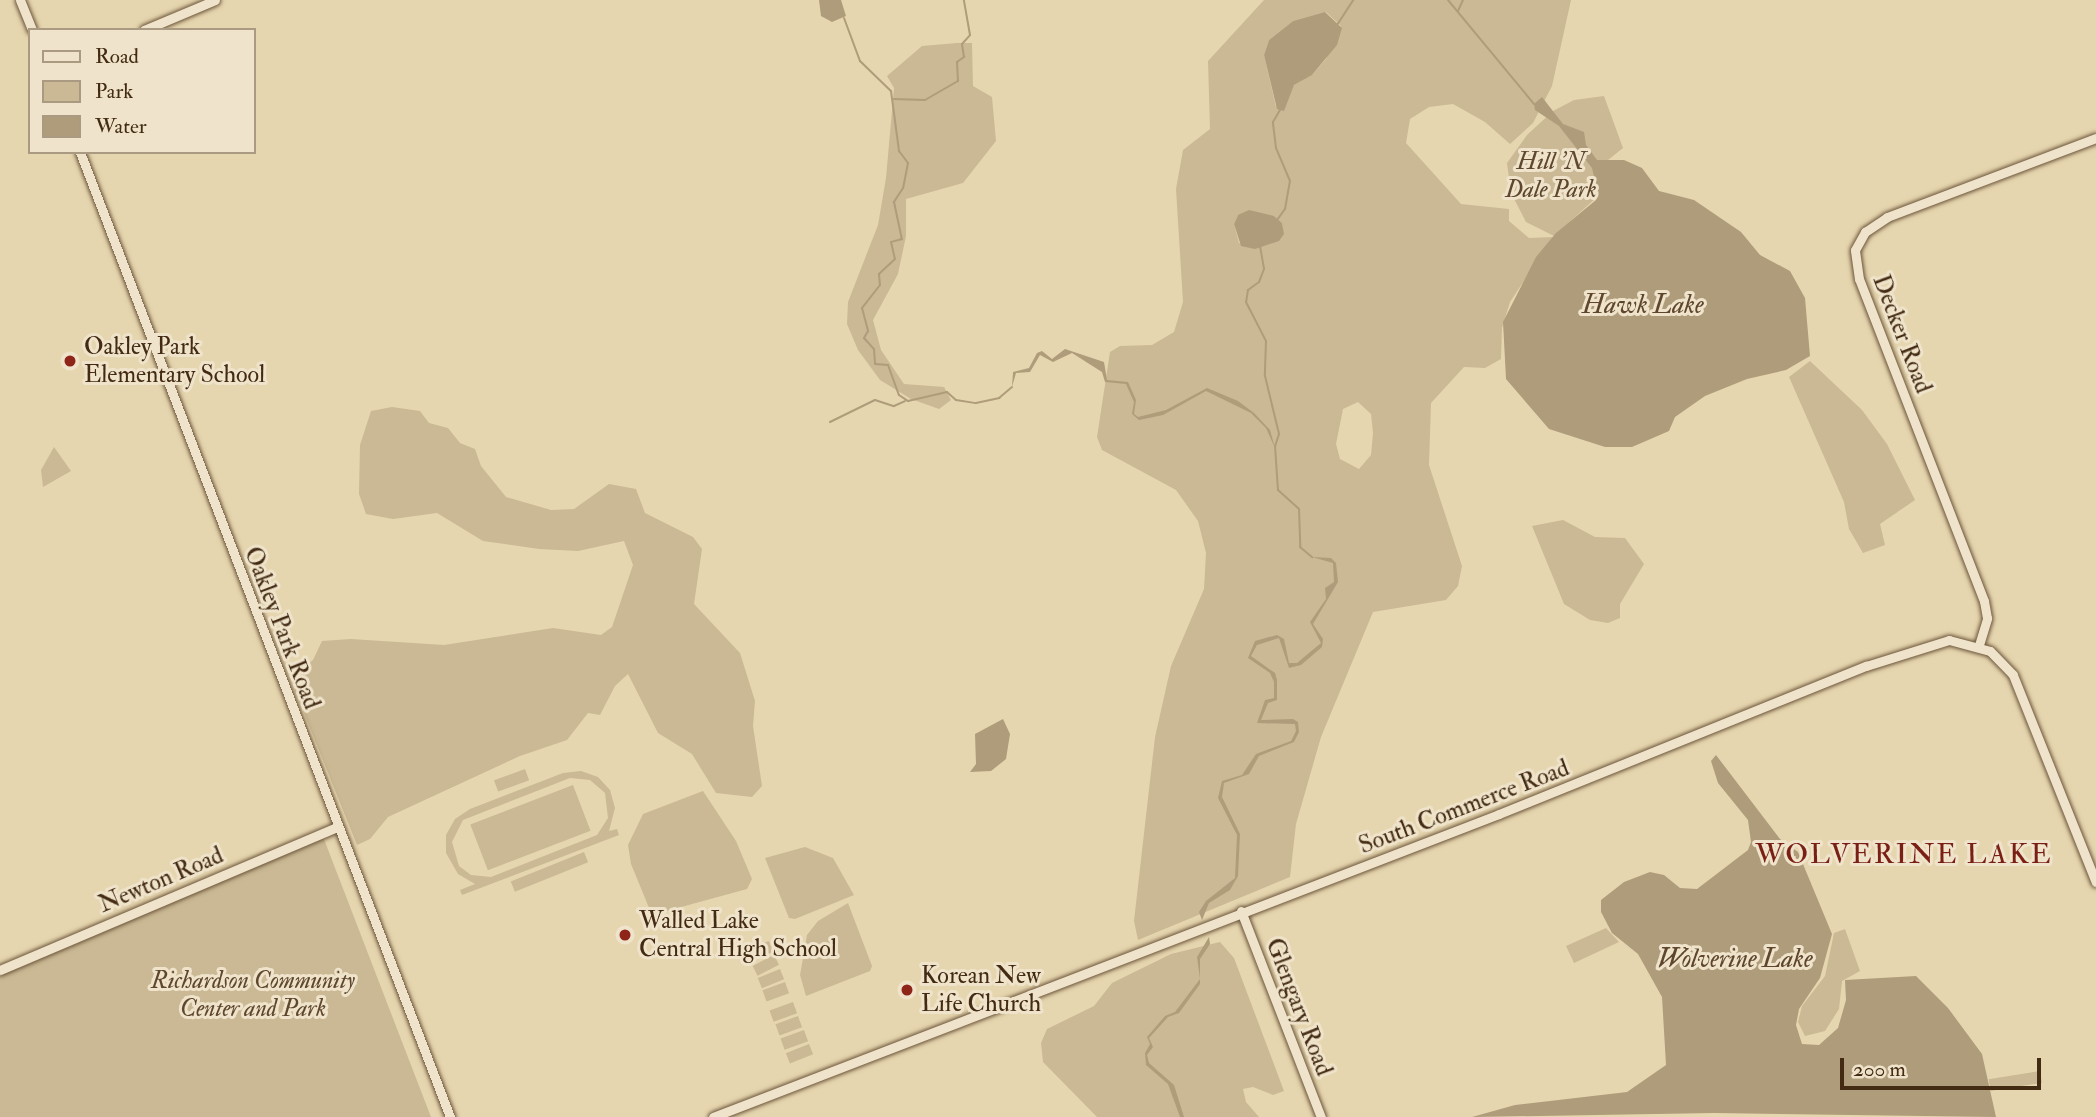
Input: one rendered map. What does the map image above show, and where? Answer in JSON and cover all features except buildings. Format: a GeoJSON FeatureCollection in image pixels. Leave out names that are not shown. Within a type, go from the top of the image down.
{"type":"FeatureCollection","features":[{"type":"Feature","properties":{"kind":"street"},"geometry":{"type":"LineString","coordinates":[[20,0],[31,28]]}},
{"type":"Feature","properties":{"kind":"street"},"geometry":{"type":"LineString","coordinates":[[149,28],[215,0]]}},
{"type":"Feature","properties":{"kind":"street","name":"Decker Road"},"geometry":{"type":"LineString","coordinates":[[1979,645],[1986,629],[1984,601],[1858,279],[1855,250],[1865,232],[1887,217],[2096,138]]}},
{"type":"Feature","properties":{"kind":"street","name":"Oakley Park Road"},"geometry":{"type":"LineString","coordinates":[[81,154],[450,1117]]}},
{"type":"Feature","properties":{"kind":"street","name":"South Commerce Road"},"geometry":{"type":"LineString","coordinates":[[713,1117],[1241,911],[1518,807],[1913,649],[1949,640],[1979,645]]}},
{"type":"Feature","properties":{"kind":"street"},"geometry":{"type":"LineString","coordinates":[[1979,645],[2005,663],[2013,675],[2096,882]]}},
{"type":"Feature","properties":{"kind":"street","name":"Newton Road"},"geometry":{"type":"LineString","coordinates":[[0,970],[337,827]]}},
{"type":"Feature","properties":{"kind":"street","name":"Glengary Road"},"geometry":{"type":"LineString","coordinates":[[1241,911],[1321,1117]]}},
{"type":"Feature","properties":{"kind":"green space"},"geometry":{"type":"Polygon","coordinates":[[[1264,0],[1571,0],[1552,86],[1533,123],[1510,144],[1485,122],[1453,104],[1429,107],[1410,119],[1406,143],[1461,204],[1509,209],[1509,221],[1529,238],[1553,237],[1510,302],[1502,328],[1501,359],[1485,368],[1464,367],[1431,403],[1429,465],[1462,566],[1458,586],[1446,600],[1373,612],[1321,737],[1296,824],[1290,877],[1138,940],[1134,921],[1155,737],[1171,666],[1204,589],[1206,553],[1198,521],[1176,490],[1102,450],[1097,437],[1110,352],[1120,346],[1152,345],[1174,332],[1183,302],[1176,189],[1183,150],[1210,129],[1208,61],[1264,0]],[[1326,12],[1293,21],[1269,40],[1264,55],[1276,107],[1294,85],[1313,74],[1326,59],[1341,26],[1326,12]],[[1238,215],[1234,224],[1239,243],[1257,248],[1283,235],[1282,223],[1274,216],[1238,215]],[[1358,402],[1343,409],[1336,444],[1340,459],[1359,469],[1371,455],[1371,414],[1358,402]]]}},
{"type":"Feature","properties":{"kind":"green space"},"geometry":{"type":"Polygon","coordinates":[[[972,43],[973,86],[992,97],[996,141],[963,183],[906,199],[906,236],[898,274],[873,320],[881,350],[904,384],[944,387],[951,400],[939,409],[911,399],[880,380],[858,350],[847,324],[848,302],[878,225],[886,178],[894,88],[887,76],[922,46],[972,43]]]}},
{"type":"Feature","properties":{"kind":"green space","name":"Hill 'N Dale Park"},"geometry":{"type":"Polygon","coordinates":[[[1604,96],[1623,148],[1598,168],[1593,177],[1597,197],[1554,236],[1526,222],[1511,193],[1507,163],[1527,135],[1553,111],[1574,100],[1604,96]]]}},
{"type":"Feature","properties":{"kind":"green space"},"geometry":{"type":"Polygon","coordinates":[[[1810,361],[1862,410],[1887,444],[1915,500],[1880,524],[1885,545],[1863,553],[1849,529],[1844,502],[1789,377],[1810,361]]]}},
{"type":"Feature","properties":{"kind":"green space"},"geometry":{"type":"Polygon","coordinates":[[[392,407],[420,411],[429,423],[448,428],[460,443],[475,449],[481,466],[506,497],[551,510],[574,509],[609,484],[636,489],[645,513],[693,537],[702,549],[694,604],[740,653],[755,701],[753,726],[762,786],[752,797],[716,793],[692,754],[658,733],[628,674],[615,686],[600,715],[588,713],[567,740],[520,756],[388,817],[370,839],[357,845],[290,678],[313,660],[322,641],[351,639],[444,645],[553,628],[601,635],[612,627],[633,565],[624,541],[578,551],[539,549],[483,541],[437,513],[393,519],[366,514],[359,494],[360,445],[371,411],[392,407]]]}},
{"type":"Feature","properties":{"kind":"green space"},"geometry":{"type":"Polygon","coordinates":[[[54,447],[71,471],[43,487],[41,470],[54,447]]]}},
{"type":"Feature","properties":{"kind":"green space"},"geometry":{"type":"Polygon","coordinates":[[[1563,520],[1595,537],[1625,538],[1644,564],[1620,604],[1620,618],[1608,623],[1590,620],[1564,604],[1532,526],[1563,520]]]}},
{"type":"Feature","properties":{"kind":"green space"},"geometry":{"type":"Polygon","coordinates":[[[525,769],[529,780],[498,792],[494,780],[525,769]]]}},
{"type":"Feature","properties":{"kind":"green space"},"geometry":{"type":"Polygon","coordinates":[[[581,771],[598,777],[610,790],[615,808],[609,831],[617,829],[619,835],[462,895],[460,890],[475,884],[458,874],[446,853],[446,835],[455,819],[470,809],[563,773],[581,771]],[[570,778],[463,820],[452,842],[459,866],[471,875],[491,877],[597,835],[608,818],[605,793],[590,780],[570,778]]]}},
{"type":"Feature","properties":{"kind":"green space"},"geometry":{"type":"Polygon","coordinates":[[[573,785],[591,831],[488,870],[470,824],[573,785]]]}},
{"type":"Feature","properties":{"kind":"green space"},"geometry":{"type":"Polygon","coordinates":[[[703,791],[736,841],[752,879],[747,889],[652,915],[631,864],[628,845],[643,814],[703,791]]]}},
{"type":"Feature","properties":{"kind":"green space","name":"Richardson Community Center and Park"},"geometry":{"type":"Polygon","coordinates":[[[322,834],[431,1117],[0,1117],[0,974],[322,834]]]}},
{"type":"Feature","properties":{"kind":"green space"},"geometry":{"type":"Polygon","coordinates":[[[805,847],[833,858],[854,895],[795,919],[789,918],[765,858],[805,847]]]}},
{"type":"Feature","properties":{"kind":"green space"},"geometry":{"type":"Polygon","coordinates":[[[584,852],[588,862],[515,892],[511,882],[584,852]]]}},
{"type":"Feature","properties":{"kind":"green space"},"geometry":{"type":"Polygon","coordinates":[[[848,903],[872,966],[870,971],[806,996],[800,975],[807,935],[818,921],[848,903]]]}},
{"type":"Feature","properties":{"kind":"green space"},"geometry":{"type":"Polygon","coordinates":[[[1606,928],[1619,942],[1574,963],[1566,946],[1606,928]]]}},
{"type":"Feature","properties":{"kind":"green space"},"geometry":{"type":"Polygon","coordinates":[[[1845,929],[1860,971],[1842,981],[1839,1009],[1825,1031],[1805,1036],[1798,1022],[1802,1006],[1825,976],[1834,933],[1845,929]]]}},
{"type":"Feature","properties":{"kind":"green space"},"geometry":{"type":"Polygon","coordinates":[[[769,941],[773,952],[750,961],[746,950],[769,941]]]}},
{"type":"Feature","properties":{"kind":"green space"},"geometry":{"type":"Polygon","coordinates":[[[1220,942],[1234,958],[1284,1091],[1273,1095],[1253,1087],[1243,1089],[1246,1102],[1259,1117],[1097,1117],[1043,1062],[1041,1043],[1047,1029],[1094,1006],[1112,983],[1171,954],[1220,942]]]}},
{"type":"Feature","properties":{"kind":"green space"},"geometry":{"type":"Polygon","coordinates":[[[774,955],[779,965],[758,976],[753,966],[774,955]]]}},
{"type":"Feature","properties":{"kind":"green space"},"geometry":{"type":"Polygon","coordinates":[[[780,969],[784,979],[762,988],[758,978],[780,969]]]}},
{"type":"Feature","properties":{"kind":"green space"},"geometry":{"type":"Polygon","coordinates":[[[785,982],[789,993],[767,1001],[762,990],[785,982]]]}},
{"type":"Feature","properties":{"kind":"green space"},"geometry":{"type":"Polygon","coordinates":[[[793,1002],[797,1013],[774,1022],[770,1011],[793,1002]]]}},
{"type":"Feature","properties":{"kind":"green space"},"geometry":{"type":"Polygon","coordinates":[[[798,1016],[802,1027],[780,1035],[775,1024],[798,1016]]]}},
{"type":"Feature","properties":{"kind":"green space"},"geometry":{"type":"Polygon","coordinates":[[[804,1030],[808,1041],[785,1050],[781,1039],[804,1030]]]}},
{"type":"Feature","properties":{"kind":"green space"},"geometry":{"type":"Polygon","coordinates":[[[809,1044],[813,1054],[790,1064],[786,1053],[809,1044]]]}},
{"type":"Feature","properties":{"kind":"green space"},"geometry":{"type":"Polygon","coordinates":[[[2040,1071],[2042,1083],[1991,1091],[1989,1079],[2040,1071]]]}},
{"type":"Feature","properties":{"kind":"water"},"geometry":{"type":"Polygon","coordinates":[[[819,0],[841,0],[846,16],[832,22],[821,16],[819,0]]]}},
{"type":"Feature","properties":{"kind":"water"},"geometry":{"type":"Polygon","coordinates":[[[1325,12],[1342,28],[1337,45],[1312,75],[1294,85],[1284,111],[1277,109],[1264,55],[1269,40],[1293,21],[1325,12]]]}},
{"type":"Feature","properties":{"kind":"water","name":"Hawk Lake"},"geometry":{"type":"Polygon","coordinates":[[[1542,97],[1563,124],[1584,132],[1586,145],[1597,160],[1624,160],[1642,168],[1659,191],[1694,200],[1741,232],[1760,255],[1790,271],[1805,298],[1810,356],[1786,370],[1747,379],[1705,396],[1675,417],[1669,431],[1632,447],[1605,447],[1549,429],[1506,379],[1503,322],[1536,257],[1556,233],[1596,200],[1598,193],[1592,168],[1559,126],[1535,110],[1534,104],[1542,97]]]}},
{"type":"Feature","properties":{"kind":"water"},"geometry":{"type":"Polygon","coordinates":[[[1249,210],[1274,216],[1282,223],[1284,234],[1279,241],[1255,249],[1241,246],[1234,224],[1238,215],[1249,210]]]}},
{"type":"Feature","properties":{"kind":"water"},"geometry":{"type":"Polygon","coordinates":[[[1065,349],[1104,362],[1107,380],[1128,382],[1136,400],[1134,414],[1138,417],[1166,410],[1207,388],[1238,401],[1254,413],[1270,430],[1275,448],[1266,428],[1251,413],[1206,391],[1163,415],[1139,420],[1132,414],[1134,402],[1126,384],[1105,382],[1102,372],[1072,353],[1053,362],[1040,355],[1030,372],[1016,373],[1012,387],[1013,372],[1029,368],[1037,353],[1042,351],[1052,359],[1065,349]]]}},
{"type":"Feature","properties":{"kind":"water"},"geometry":{"type":"Polygon","coordinates":[[[1312,557],[1331,558],[1336,563],[1338,582],[1313,624],[1323,639],[1322,647],[1301,665],[1289,668],[1279,638],[1257,645],[1251,656],[1275,673],[1277,680],[1277,700],[1268,703],[1261,720],[1293,719],[1298,722],[1299,732],[1294,742],[1259,756],[1249,774],[1224,783],[1222,797],[1240,834],[1238,876],[1230,890],[1209,903],[1202,920],[1199,912],[1206,901],[1235,878],[1237,835],[1218,798],[1222,781],[1242,775],[1256,754],[1291,741],[1296,731],[1295,724],[1257,723],[1265,700],[1274,698],[1274,682],[1270,673],[1248,658],[1255,641],[1277,635],[1284,639],[1289,663],[1297,663],[1321,643],[1310,622],[1326,599],[1325,588],[1334,582],[1333,563],[1312,557]]]}},
{"type":"Feature","properties":{"kind":"water"},"geometry":{"type":"Polygon","coordinates":[[[1003,719],[1010,734],[1006,759],[991,771],[970,772],[976,764],[975,734],[1003,719]]]}},
{"type":"Feature","properties":{"kind":"water","name":"Wolverine Lake"},"geometry":{"type":"Polygon","coordinates":[[[1716,755],[1780,839],[1798,852],[1832,934],[1820,978],[1799,1009],[1796,1025],[1802,1044],[1819,1045],[1838,1028],[1846,1000],[1845,980],[1916,976],[1948,1008],[1982,1054],[1996,1117],[1714,1113],[1472,1117],[1515,1105],[1627,1092],[1666,1065],[1662,997],[1638,954],[1612,933],[1601,912],[1601,900],[1624,882],[1650,872],[1664,875],[1680,888],[1697,889],[1748,850],[1751,842],[1748,820],[1718,783],[1711,761],[1716,755]]]}},
{"type":"Feature","properties":{"kind":"water"},"geometry":{"type":"Polygon","coordinates":[[[1209,937],[1210,944],[1200,959],[1200,979],[1197,957],[1209,937]]]}},
{"type":"Feature","properties":{"kind":"water"},"geometry":{"type":"Polygon","coordinates":[[[1200,979],[1200,984],[1179,1013],[1168,1017],[1149,1038],[1153,1047],[1147,1055],[1149,1063],[1174,1085],[1184,1117],[1180,1117],[1168,1084],[1146,1065],[1145,1053],[1150,1044],[1147,1037],[1165,1016],[1175,1012],[1200,979]]]}},
{"type":"Feature","properties":{"kind":"waterway"},"geometry":{"type":"LineString","coordinates":[[894,99],[925,100],[958,81],[957,62],[964,57],[962,44],[970,35],[964,0]]}},
{"type":"Feature","properties":{"kind":"waterway"},"geometry":{"type":"LineString","coordinates":[[1337,25],[1353,0]]}},
{"type":"Feature","properties":{"kind":"waterway"},"geometry":{"type":"LineString","coordinates":[[1448,0],[1534,104]]}},
{"type":"Feature","properties":{"kind":"waterway"},"geometry":{"type":"LineString","coordinates":[[1458,11],[1463,0]]}},
{"type":"Feature","properties":{"kind":"waterway"},"geometry":{"type":"LineString","coordinates":[[844,18],[860,61],[891,91],[899,151],[908,163],[903,188],[894,202],[902,239],[891,242],[895,259],[879,274],[880,285],[862,308],[868,331],[864,338],[874,349],[875,364],[888,365],[899,395],[908,401],[947,392],[956,400],[976,403],[999,398],[1012,387]]}},
{"type":"Feature","properties":{"kind":"waterway"},"geometry":{"type":"LineString","coordinates":[[1277,220],[1285,209],[1290,181],[1276,148],[1273,122],[1281,108]]}},
{"type":"Feature","properties":{"kind":"waterway"},"geometry":{"type":"LineString","coordinates":[[1260,246],[1264,269],[1259,282],[1248,290],[1246,302],[1266,341],[1265,376],[1279,434],[1275,446],[1278,490],[1299,509],[1300,547],[1312,557]]}},
{"type":"Feature","properties":{"kind":"waterway"},"geometry":{"type":"LineString","coordinates":[[830,422],[875,400],[894,406],[905,401]]}},
{"type":"Feature","properties":{"kind":"place","name":"Oakley Park Elementary School"},"geometry":{"type":"Point","coordinates":[70,361]}},
{"type":"Feature","properties":{"kind":"place","name":"Walled Lake Central High School"},"geometry":{"type":"Point","coordinates":[625,935]}},
{"type":"Feature","properties":{"kind":"place","name":"Korean New Life Church"},"geometry":{"type":"Point","coordinates":[907,990]}},
{"type":"Feature","properties":{"kind":"district","name":"WOLVERINE LAKE"},"geometry":{"type":"Point","coordinates":[1904,855]}}]}
